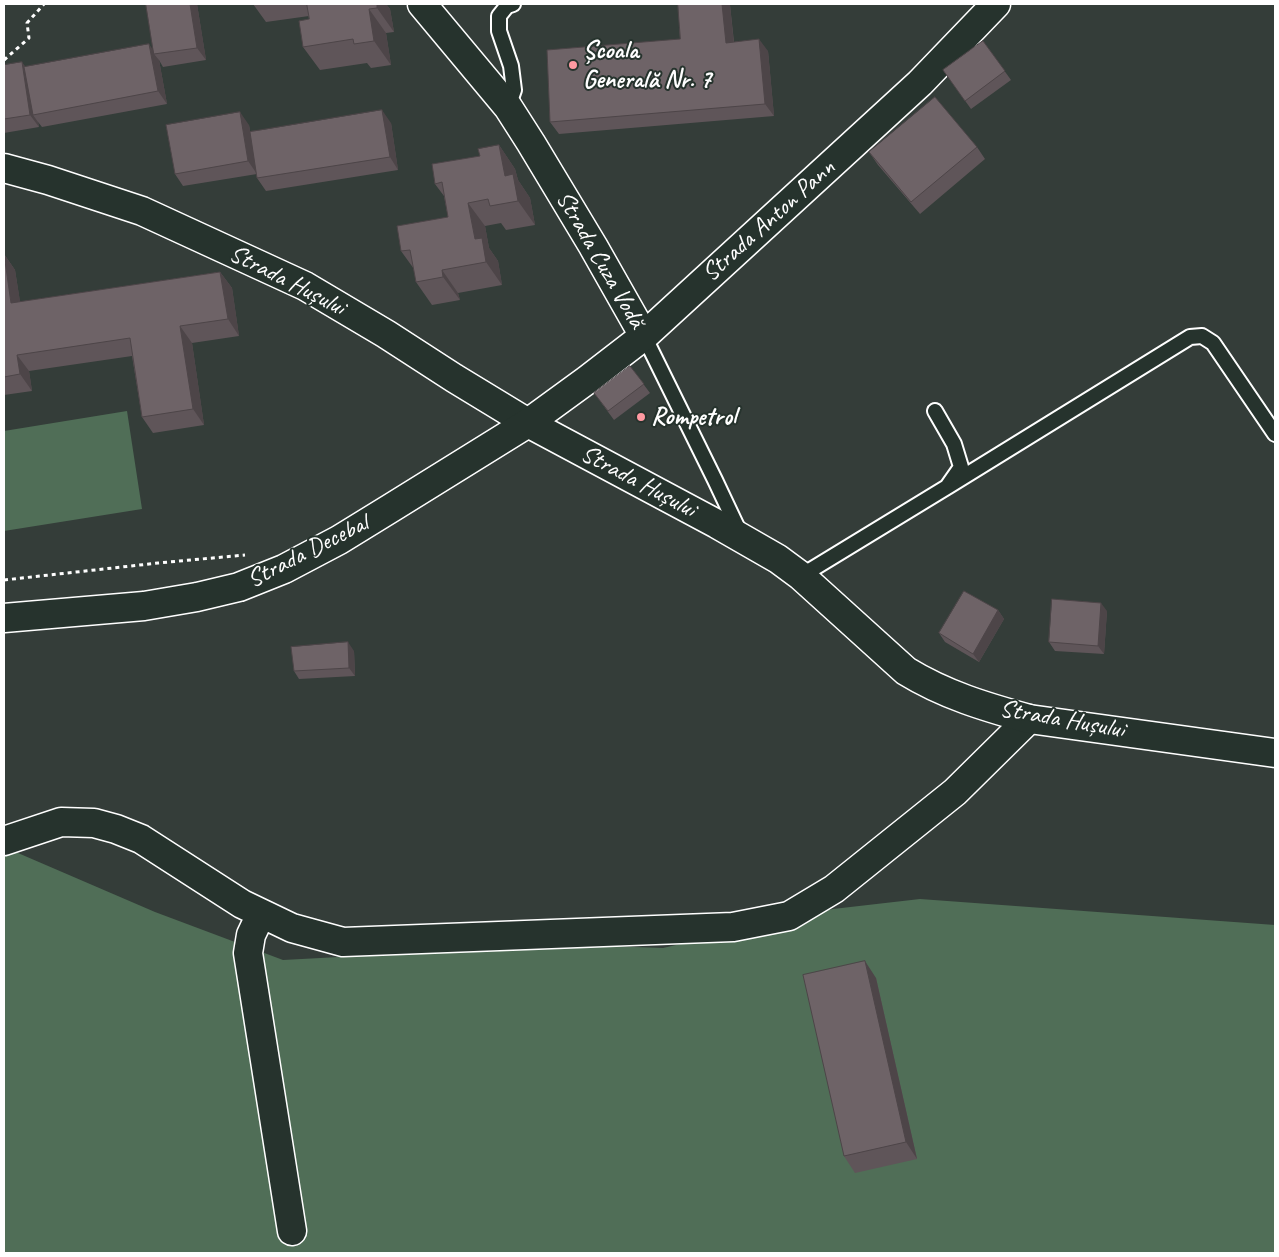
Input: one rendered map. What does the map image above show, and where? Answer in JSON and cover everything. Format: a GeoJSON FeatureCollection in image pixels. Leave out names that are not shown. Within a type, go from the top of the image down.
{"type":"FeatureCollection","features":[{"type":"Feature","properties":{"kind":"street","name":"Strada Cuza Vodă"},"geometry":{"type":"LineString","coordinates":[[422,4],[508,108],[593,246],[644,336]]}},
{"type":"Feature","properties":{"kind":"street","name":"Strada Anton Pann"},"geometry":{"type":"LineString","coordinates":[[528,423],[644,336],[920,83],[996,4]]}},
{"type":"Feature","properties":{"kind":"street","name":"Strada Hușului"},"geometry":{"type":"LineString","coordinates":[[4,168],[48,180],[142,211],[305,286],[386,334],[528,423],[778,559],[801,576],[906,671],[949,694],[1029,719],[1275,753]]}},
{"type":"Feature","properties":{"kind":"street","name":"Strada Decebal"},"geometry":{"type":"LineString","coordinates":[[4,618],[144,606],[197,597],[239,587],[284,569],[339,540],[528,423]]}},
{"type":"Feature","properties":{"kind":"street"},"geometry":{"type":"LineString","coordinates":[[4,841],[61,822],[94,823],[116,829],[141,839],[242,904],[261,914],[292,928],[342,942],[733,927],[789,916],[834,889],[955,792],[1029,719]]}},
{"type":"Feature","properties":{"kind":"street"},"geometry":{"type":"LineString","coordinates":[[261,914],[252,935],[248,953],[292,1231]]}},
{"type":"Feature","properties":{"kind":"lane"},"geometry":{"type":"LineString","coordinates":[[508,108],[514,90],[511,66],[499,31],[499,16],[507,6],[513,4]]}},
{"type":"Feature","properties":{"kind":"lane","name":"Strada Cuza Vodă"},"geometry":{"type":"LineString","coordinates":[[644,336],[742,538]]}},
{"type":"Feature","properties":{"kind":"lane"},"geometry":{"type":"LineString","coordinates":[[801,576],[1190,337],[1202,336],[1213,343],[1275,434]]}},
{"type":"Feature","properties":{"kind":"lane"},"geometry":{"type":"LineString","coordinates":[[935,411],[954,444],[961,467],[947,487]]}},
{"type":"Feature","properties":{"kind":"path"},"geometry":{"type":"LineString","coordinates":[[4,60],[29,38],[27,23],[44,4]]}},
{"type":"Feature","properties":{"kind":"path"},"geometry":{"type":"LineString","coordinates":[[4,580],[253,554],[262,578]]}},
{"type":"Feature","properties":{"kind":"green space"},"geometry":{"type":"Polygon","coordinates":[[[127,411],[142,509],[4,531],[4,431],[127,411]]]}},
{"type":"Feature","properties":{"kind":"green space"},"geometry":{"type":"Polygon","coordinates":[[[4,847],[155,912],[283,960],[546,944],[663,948],[833,909],[920,899],[1275,925],[1275,1253],[4,1253],[4,847]]]}},
{"type":"Feature","properties":{"kind":"building"},"geometry":{"type":"Polygon","coordinates":[[[146,4],[190,4],[197,48],[154,54],[146,4]]]}},
{"type":"Feature","properties":{"kind":"building"},"geometry":{"type":"Polygon","coordinates":[[[307,4],[377,4],[377,8],[369,9],[374,41],[354,44],[353,39],[303,47],[299,21],[309,19],[307,4]]]}},
{"type":"Feature","properties":{"kind":"building"},"geometry":{"type":"Polygon","coordinates":[[[678,4],[722,4],[726,43],[759,39],[765,104],[550,122],[547,50],[680,39],[678,4]]]}},
{"type":"Feature","properties":{"kind":"building"},"geometry":{"type":"Polygon","coordinates":[[[983,41],[1005,71],[965,101],[943,70],[983,41]]]}},
{"type":"Feature","properties":{"kind":"building"},"geometry":{"type":"Polygon","coordinates":[[[149,44],[158,91],[33,115],[24,67],[149,44]]]}},
{"type":"Feature","properties":{"kind":"building"},"geometry":{"type":"Polygon","coordinates":[[[22,62],[30,115],[4,119],[4,65],[22,62]]]}},
{"type":"Feature","properties":{"kind":"building"},"geometry":{"type":"Polygon","coordinates":[[[935,97],[977,147],[911,202],[869,152],[935,97]]]}},
{"type":"Feature","properties":{"kind":"building"},"geometry":{"type":"Polygon","coordinates":[[[382,110],[390,157],[257,178],[250,132],[382,110]]]}},
{"type":"Feature","properties":{"kind":"building"},"geometry":{"type":"Polygon","coordinates":[[[240,112],[248,161],[175,174],[166,125],[240,112]]]}},
{"type":"Feature","properties":{"kind":"building"},"geometry":{"type":"Polygon","coordinates":[[[499,145],[505,176],[513,174],[518,201],[490,206],[488,199],[468,203],[475,239],[482,238],[486,262],[442,270],[443,277],[416,282],[410,250],[401,251],[397,226],[448,217],[442,182],[435,184],[432,164],[480,156],[478,149],[499,145]]]}},
{"type":"Feature","properties":{"kind":"building"},"geometry":{"type":"Polygon","coordinates":[[[4,254],[11,303],[220,272],[228,319],[180,326],[193,409],[142,417],[130,338],[17,355],[20,374],[4,377],[4,254]]]}},
{"type":"Feature","properties":{"kind":"building"},"geometry":{"type":"Polygon","coordinates":[[[630,366],[644,384],[608,411],[594,393],[630,366]]]}},
{"type":"Feature","properties":{"kind":"building"},"geometry":{"type":"Polygon","coordinates":[[[964,591],[998,610],[973,654],[939,633],[964,591]]]}},
{"type":"Feature","properties":{"kind":"building"},"geometry":{"type":"Polygon","coordinates":[[[1052,599],[1101,603],[1098,646],[1049,642],[1052,599]]]}},
{"type":"Feature","properties":{"kind":"building"},"geometry":{"type":"Polygon","coordinates":[[[348,642],[349,668],[294,671],[291,647],[348,642]]]}},
{"type":"Feature","properties":{"kind":"building"},"geometry":{"type":"Polygon","coordinates":[[[865,961],[906,1142],[844,1156],[803,975],[865,961]]]}},
{"type":"Feature","properties":{"kind":"place","name":"Școala Generală Nr. 7"},"geometry":{"type":"Point","coordinates":[573,65]}},
{"type":"Feature","properties":{"kind":"place","name":"Rompetrol"},"geometry":{"type":"Point","coordinates":[641,417]}}]}
